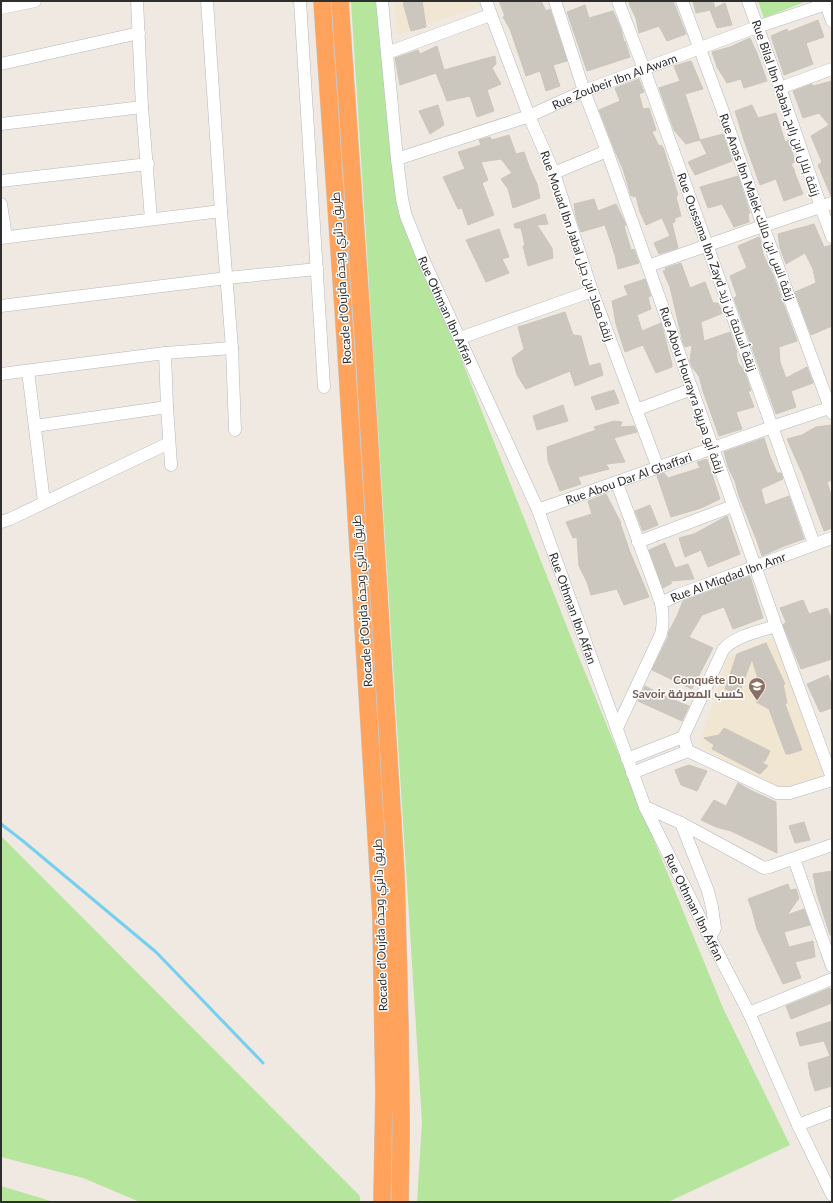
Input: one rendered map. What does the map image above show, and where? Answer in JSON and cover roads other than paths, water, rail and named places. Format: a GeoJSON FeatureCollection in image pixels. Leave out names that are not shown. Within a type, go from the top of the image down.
{"type":"FeatureCollection","features":[{"type":"Feature","properties":{"kind":"highway","name":"Rocade d'Oujda طريق دائري وجدة"},"geometry":{"type":"LineString","coordinates":[[322,1],[345,329],[381,916],[384,1086],[382,1202]]}},
{"type":"Feature","properties":{"kind":"highway","name":"Rocade d'Oujda طريق دائري وجدة"},"geometry":{"type":"LineString","coordinates":[[340,1],[365,365],[396,874],[400,1028],[400,1202]]}},
{"type":"Feature","properties":{"kind":"street"},"geometry":{"type":"LineString","coordinates":[[1,8],[35,1]]}},
{"type":"Feature","properties":{"kind":"street"},"geometry":{"type":"LineString","coordinates":[[137,1],[142,107],[148,164],[151,220]]}},
{"type":"Feature","properties":{"kind":"street"},"geometry":{"type":"LineString","coordinates":[[206,1],[232,348],[234,430]]}},
{"type":"Feature","properties":{"kind":"street"},"geometry":{"type":"LineString","coordinates":[[300,1],[324,387]]}},
{"type":"Feature","properties":{"kind":"street","name":"Rue Othman Ibn Affan"},"geometry":{"type":"LineString","coordinates":[[382,1],[397,159],[402,199],[406,216],[424,261],[538,510],[644,807],[749,1013],[798,1125],[830,1187]]}},
{"type":"Feature","properties":{"kind":"street","name":"Rue Mouad Ibn Jabal زنقة معاد ابن جبل"},"geometry":{"type":"LineString","coordinates":[[486,1],[529,116],[554,173],[592,291],[658,468]]}},
{"type":"Feature","properties":{"kind":"street","name":"Rue Abou Hourayra زنقة أبو هريرة"},"geometry":{"type":"LineString","coordinates":[[555,1],[584,91],[607,151],[832,779]]}},
{"type":"Feature","properties":{"kind":"street","name":"Rue Oussama Ibn Zayd زنقة أسامة بن زيد"},"geometry":{"type":"LineString","coordinates":[[618,1],[644,69],[814,544]]}},
{"type":"Feature","properties":{"kind":"street","name":"Rue Anas Ibn Malek زنقة انس ابن مالك"},"geometry":{"type":"LineString","coordinates":[[682,1],[831,409]]}},
{"type":"Feature","properties":{"kind":"street","name":"Rue Bilal Ibn Rabah زنقة بلال ابن رابح"},"geometry":{"type":"LineString","coordinates":[[748,1],[826,205],[832,237]]}},
{"type":"Feature","properties":{"kind":"street"},"geometry":{"type":"LineString","coordinates":[[829,3],[832,21]]}},
{"type":"Feature","properties":{"kind":"street","name":"Rue Zoubeir Ibn Al Awam"},"geometry":{"type":"LineString","coordinates":[[397,159],[529,116],[584,91],[757,27],[829,3]]}},
{"type":"Feature","properties":{"kind":"street"},"geometry":{"type":"LineString","coordinates":[[387,53],[490,15]]}},
{"type":"Feature","properties":{"kind":"street"},"geometry":{"type":"LineString","coordinates":[[1,64],[139,33]]}},
{"type":"Feature","properties":{"kind":"street"},"geometry":{"type":"LineString","coordinates":[[780,88],[832,69]]}},
{"type":"Feature","properties":{"kind":"street"},"geometry":{"type":"LineString","coordinates":[[1,124],[142,107]]}},
{"type":"Feature","properties":{"kind":"street"},"geometry":{"type":"LineString","coordinates":[[554,173],[607,151]]}},
{"type":"Feature","properties":{"kind":"street"},"geometry":{"type":"LineString","coordinates":[[1,181],[148,164]]}},
{"type":"Feature","properties":{"kind":"street"},"geometry":{"type":"LineString","coordinates":[[1,204],[3,238],[221,211]]}},
{"type":"Feature","properties":{"kind":"street"},"geometry":{"type":"LineString","coordinates":[[648,266],[826,205]]}},
{"type":"Feature","properties":{"kind":"street"},"geometry":{"type":"LineString","coordinates":[[1,306],[227,278],[317,269]]}},
{"type":"Feature","properties":{"kind":"street"},"geometry":{"type":"LineString","coordinates":[[460,338],[592,291]]}},
{"type":"Feature","properties":{"kind":"street"},"geometry":{"type":"LineString","coordinates":[[1,374],[165,353],[232,348]]}},
{"type":"Feature","properties":{"kind":"street"},"geometry":{"type":"LineString","coordinates":[[165,353],[171,465]]}},
{"type":"Feature","properties":{"kind":"street"},"geometry":{"type":"LineString","coordinates":[[28,371],[44,502]]}},
{"type":"Feature","properties":{"kind":"street"},"geometry":{"type":"LineString","coordinates":[[636,410],[692,389]]}},
{"type":"Feature","properties":{"kind":"street"},"geometry":{"type":"LineString","coordinates":[[35,426],[167,407]]}},
{"type":"Feature","properties":{"kind":"street","name":"Rue Abou Dar Al Ghaffari"},"geometry":{"type":"LineString","coordinates":[[538,510],[772,427],[831,409]]}},
{"type":"Feature","properties":{"kind":"street"},"geometry":{"type":"LineString","coordinates":[[1,522],[169,443]]}},
{"type":"Feature","properties":{"kind":"street"},"geometry":{"type":"LineString","coordinates":[[616,483],[661,602]]}},
{"type":"Feature","properties":{"kind":"street"},"geometry":{"type":"LineString","coordinates":[[638,542],[733,506]]}},
{"type":"Feature","properties":{"kind":"street","name":"Rue Al Miqdad Ibn Amr"},"geometry":{"type":"LineString","coordinates":[[617,728],[661,634],[663,615],[661,602],[678,594],[832,538]]}},
{"type":"Feature","properties":{"kind":"street"},"geometry":{"type":"LineString","coordinates":[[627,759],[683,737],[726,646],[739,639],[776,626]]}},
{"type":"Feature","properties":{"kind":"street"},"geometry":{"type":"LineString","coordinates":[[683,737],[688,751],[777,792],[790,793],[832,779]]}},
{"type":"Feature","properties":{"kind":"street"},"geometry":{"type":"LineString","coordinates":[[632,773],[688,751]]}},
{"type":"Feature","properties":{"kind":"street"},"geometry":{"type":"LineString","coordinates":[[644,807],[681,823],[764,868],[832,845]]}},
{"type":"Feature","properties":{"kind":"street"},"geometry":{"type":"LineString","coordinates":[[681,823],[708,891],[715,928],[710,938]]}},
{"type":"Feature","properties":{"kind":"street"},"geometry":{"type":"LineString","coordinates":[[794,859],[832,966]]}},
{"type":"Feature","properties":{"kind":"street"},"geometry":{"type":"LineString","coordinates":[[749,1013],[832,979]]}},
{"type":"Feature","properties":{"kind":"street"},"geometry":{"type":"LineString","coordinates":[[798,1125],[832,1112]]}},
{"type":"Feature","properties":{"kind":"waterway"},"geometry":{"type":"LineString","coordinates":[[1,824],[156,952],[263,1063]]}},
{"type":"Feature","properties":{"kind":"place","name":"Conquête Du Savoir كسب المعرفة"},"geometry":{"type":"Point","coordinates":[757,701]}}]}
